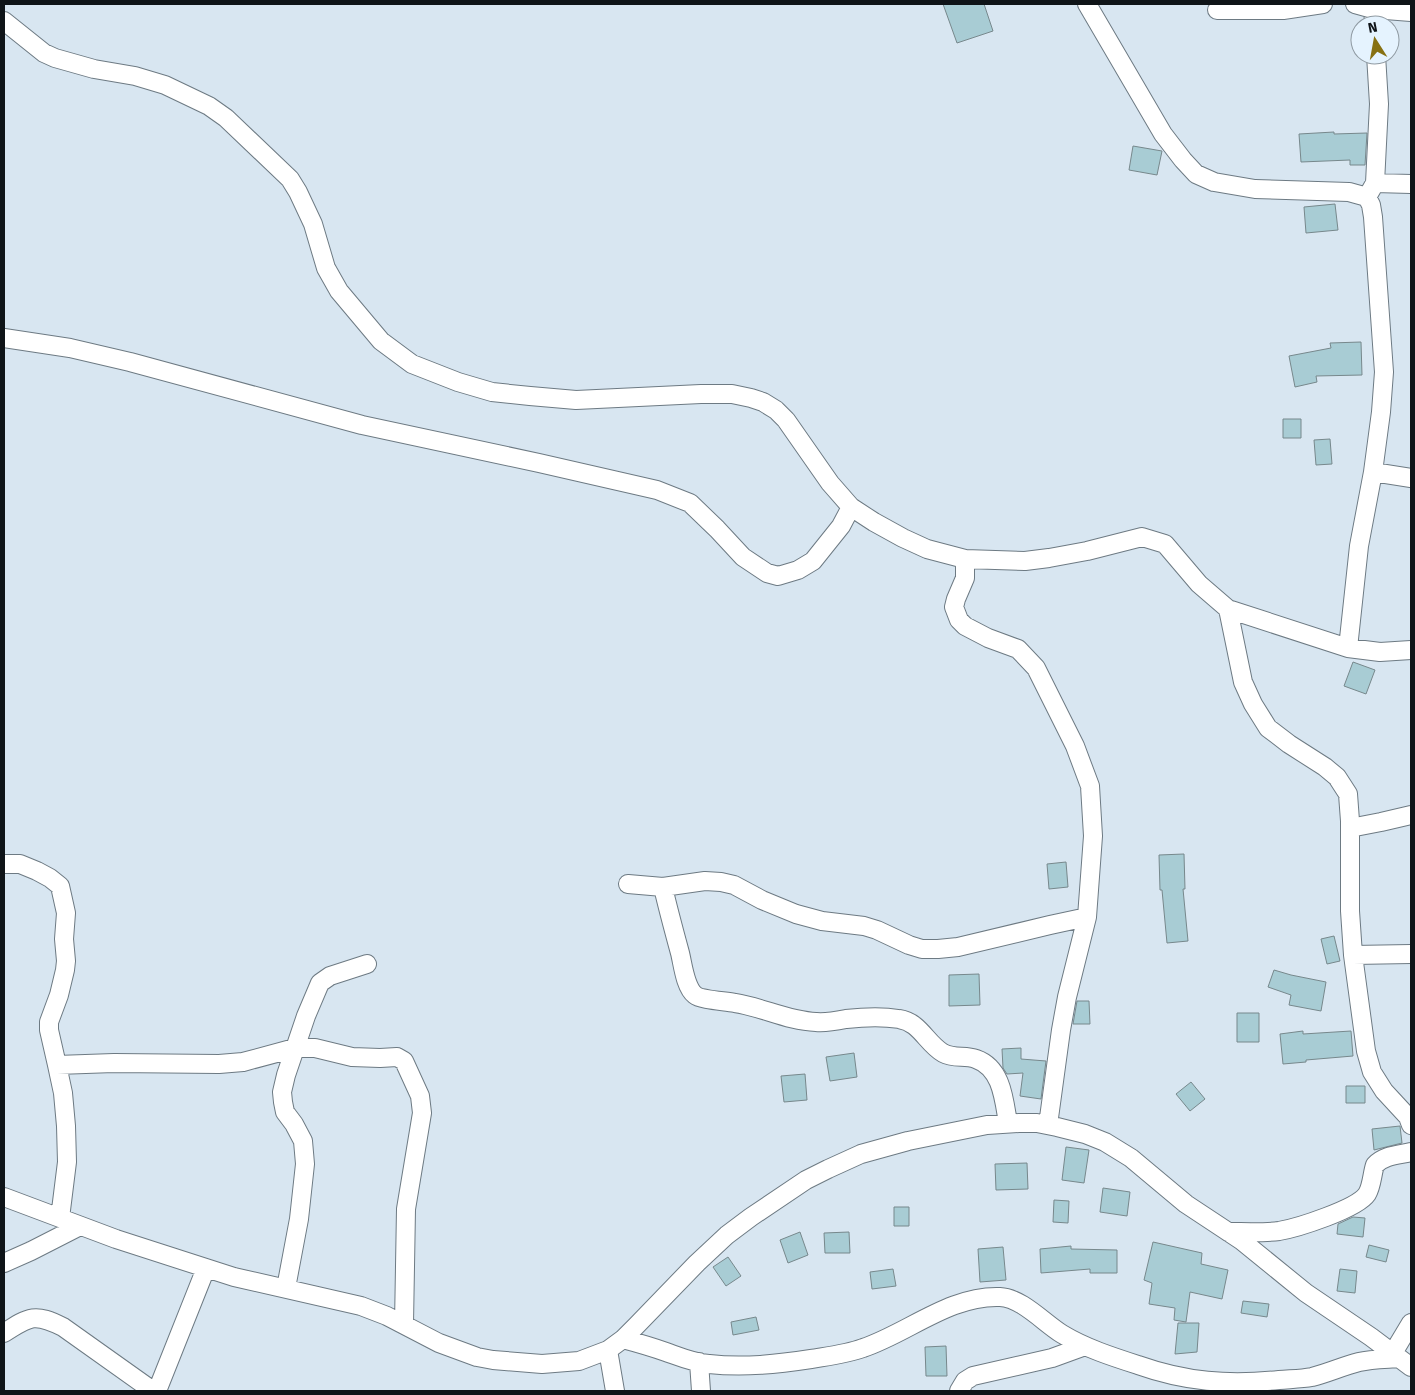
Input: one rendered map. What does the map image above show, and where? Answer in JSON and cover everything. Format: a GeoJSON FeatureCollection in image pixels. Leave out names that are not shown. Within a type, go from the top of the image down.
{"type":"FeatureCollection","features":[{"type":"Feature","properties":{"kind":"street"},"geometry":{"type":"LineString","coordinates":[[1087,4],[1164,134],[1196,174],[1214,182],[1255,189],[1349,192],[1411,184]]}},
{"type":"Feature","properties":{"kind":"street"},"geometry":{"type":"LineString","coordinates":[[1217,10],[1283,10],[1323,4]]}},
{"type":"Feature","properties":{"kind":"street"},"geometry":{"type":"LineString","coordinates":[[1355,4],[1373,12],[1411,12]]}},
{"type":"Feature","properties":{"kind":"street"},"geometry":{"type":"LineString","coordinates":[[4,21],[44,53],[55,58],[94,69],[135,76],[165,85],[209,106],[226,118],[290,179],[313,224],[326,268],[339,291],[381,341],[412,364],[458,382],[492,392],[530,396],[576,400],[732,394],[752,398],[776,410],[786,420],[830,483],[851,507],[903,538],[934,552],[965,559],[1025,560],[1087,551],[1142,537],[1165,544],[1199,584],[1228,609],[1348,648],[1380,652],[1411,650]]}},
{"type":"Feature","properties":{"kind":"street"},"geometry":{"type":"LineString","coordinates":[[1348,648],[1359,546],[1382,412],[1384,372],[1371,205],[1379,104],[1377,65]]}},
{"type":"Feature","properties":{"kind":"street"},"geometry":{"type":"LineString","coordinates":[[4,338],[70,348],[130,362],[362,425],[657,490],[690,503],[743,557],[767,573],[778,576],[798,570],[813,560],[841,526],[851,507]]}},
{"type":"Feature","properties":{"kind":"street"},"geometry":{"type":"LineString","coordinates":[[1373,472],[1411,478]]}},
{"type":"Feature","properties":{"kind":"street"},"geometry":{"type":"LineString","coordinates":[[965,559],[965,578],[954,607],[959,620],[965,626],[988,638],[1018,649],[1036,668],[1075,746],[1090,786],[1093,836],[1088,917],[1061,1030],[1048,1125]]}},
{"type":"Feature","properties":{"kind":"street"},"geometry":{"type":"LineString","coordinates":[[1228,609],[1243,682],[1253,704],[1268,728],[1337,777],[1348,794],[1350,912],[1353,956],[1366,1051],[1372,1072],[1384,1091],[1408,1117],[1411,1125]]}},
{"type":"Feature","properties":{"kind":"street"},"geometry":{"type":"LineString","coordinates":[[1350,828],[1411,815]]}},
{"type":"Feature","properties":{"kind":"street"},"geometry":{"type":"LineString","coordinates":[[4,864],[20,864],[37,871],[60,886],[66,914],[64,939],[66,960],[59,995],[51,1015],[48,1030],[63,1093],[66,1135],[67,1162],[60,1218]]}},
{"type":"Feature","properties":{"kind":"street"},"geometry":{"type":"LineString","coordinates":[[628,884],[663,887],[721,882],[734,885],[762,900],[796,914],[822,921],[864,926],[922,949],[958,947],[1088,917]]}},
{"type":"Feature","properties":{"kind":"street"},"geometry":{"type":"LineString","coordinates":[[663,887],[686,978],[695,995],[700,999],[739,1004],[817,1022],[870,1017],[900,1019],[911,1022],[935,1047],[944,1053],[954,1057],[975,1058],[992,1071],[1002,1088],[1008,1123]]}},
{"type":"Feature","properties":{"kind":"street"},"geometry":{"type":"LineString","coordinates":[[1353,956],[1411,954]]}},
{"type":"Feature","properties":{"kind":"street"},"geometry":{"type":"LineString","coordinates":[[286,1288],[299,1219],[305,1164],[303,1142],[294,1124],[285,1112],[282,1092],[286,1075],[320,983],[330,976],[367,964]]}},
{"type":"Feature","properties":{"kind":"street"},"geometry":{"type":"LineString","coordinates":[[57,1065],[114,1063],[218,1064],[243,1062],[295,1048],[315,1048],[352,1057],[400,1058],[404,1060],[420,1096],[422,1113],[406,1209],[404,1324]]}},
{"type":"Feature","properties":{"kind":"street"},"geometry":{"type":"LineString","coordinates":[[4,1197],[116,1239],[234,1277],[360,1306],[387,1316],[439,1343],[477,1357],[542,1364],[564,1363],[585,1359],[608,1350],[623,1339],[727,1235],[806,1180],[860,1154],[880,1148],[988,1125],[1036,1123],[1085,1134],[1105,1142],[1130,1158],[1186,1204],[1242,1241],[1306,1293],[1401,1359]]}},
{"type":"Feature","properties":{"kind":"street"},"geometry":{"type":"LineString","coordinates":[[1228,1232],[1277,1231],[1294,1227],[1344,1209],[1365,1196],[1369,1190],[1375,1164],[1378,1161],[1383,1158],[1411,1152]]}},
{"type":"Feature","properties":{"kind":"street"},"geometry":{"type":"LineString","coordinates":[[4,1263],[80,1226]]}},
{"type":"Feature","properties":{"kind":"street"},"geometry":{"type":"LineString","coordinates":[[4,1333],[30,1319],[48,1320],[70,1332],[155,1391],[206,1268]]}},
{"type":"Feature","properties":{"kind":"street"},"geometry":{"type":"LineString","coordinates":[[623,1339],[699,1362],[733,1366],[764,1365],[835,1355],[864,1348],[925,1317],[951,1307],[973,1300],[998,1297],[1013,1300],[1062,1334],[1085,1346],[1166,1374],[1192,1380],[1221,1382],[1265,1381],[1309,1377],[1325,1374],[1360,1362],[1401,1359]]}},
{"type":"Feature","properties":{"kind":"street"},"geometry":{"type":"LineString","coordinates":[[1401,1359],[1411,1323]]}},
{"type":"Feature","properties":{"kind":"street"},"geometry":{"type":"LineString","coordinates":[[959,1391],[965,1381],[973,1376],[1052,1358],[1085,1346]]}},
{"type":"Feature","properties":{"kind":"street"},"geometry":{"type":"LineString","coordinates":[[608,1350],[615,1391]]}},
{"type":"Feature","properties":{"kind":"street"},"geometry":{"type":"LineString","coordinates":[[699,1362],[701,1391]]}},
{"type":"Feature","properties":{"kind":"building"},"geometry":{"type":"Polygon","coordinates":[[[943,4],[984,4],[993,31],[957,43],[943,4]]]}},
{"type":"Feature","properties":{"kind":"building"},"geometry":{"type":"Polygon","coordinates":[[[1334,132],[1334,134],[1367,133],[1365,165],[1350,165],[1350,160],[1301,162],[1299,134],[1334,132]]]}},
{"type":"Feature","properties":{"kind":"building"},"geometry":{"type":"Polygon","coordinates":[[[1133,146],[1162,151],[1157,175],[1129,170],[1133,146]]]}},
{"type":"Feature","properties":{"kind":"building"},"geometry":{"type":"Polygon","coordinates":[[[1335,204],[1338,230],[1306,233],[1304,207],[1335,204]]]}},
{"type":"Feature","properties":{"kind":"building"},"geometry":{"type":"Polygon","coordinates":[[[1361,342],[1362,375],[1316,376],[1317,382],[1295,387],[1289,356],[1331,348],[1330,343],[1361,342]]]}},
{"type":"Feature","properties":{"kind":"building"},"geometry":{"type":"Polygon","coordinates":[[[1283,419],[1301,419],[1301,438],[1283,438],[1283,419]]]}},
{"type":"Feature","properties":{"kind":"building"},"geometry":{"type":"Polygon","coordinates":[[[1330,439],[1332,464],[1316,465],[1314,440],[1330,439]]]}},
{"type":"Feature","properties":{"kind":"building"},"geometry":{"type":"Polygon","coordinates":[[[1353,662],[1375,670],[1366,694],[1344,686],[1353,662]]]}},
{"type":"Feature","properties":{"kind":"building"},"geometry":{"type":"Polygon","coordinates":[[[1184,854],[1185,889],[1183,889],[1188,941],[1167,943],[1162,890],[1160,890],[1159,855],[1184,854]]]}},
{"type":"Feature","properties":{"kind":"building"},"geometry":{"type":"Polygon","coordinates":[[[1066,862],[1068,887],[1049,889],[1047,864],[1066,862]]]}},
{"type":"Feature","properties":{"kind":"building"},"geometry":{"type":"Polygon","coordinates":[[[1334,936],[1340,961],[1327,964],[1321,939],[1334,936]]]}},
{"type":"Feature","properties":{"kind":"building"},"geometry":{"type":"Polygon","coordinates":[[[1274,970],[1326,982],[1321,1011],[1289,1005],[1291,995],[1268,987],[1274,970]]]}},
{"type":"Feature","properties":{"kind":"building"},"geometry":{"type":"Polygon","coordinates":[[[979,974],[980,1005],[949,1006],[949,975],[979,974]]]}},
{"type":"Feature","properties":{"kind":"building"},"geometry":{"type":"Polygon","coordinates":[[[1077,1001],[1089,1001],[1090,1024],[1073,1024],[1077,1001]]]}},
{"type":"Feature","properties":{"kind":"building"},"geometry":{"type":"Polygon","coordinates":[[[1237,1013],[1259,1013],[1259,1042],[1237,1042],[1237,1013]]]}},
{"type":"Feature","properties":{"kind":"building"},"geometry":{"type":"Polygon","coordinates":[[[1303,1031],[1303,1034],[1351,1031],[1353,1056],[1283,1064],[1280,1034],[1303,1031]]]}},
{"type":"Feature","properties":{"kind":"building"},"geometry":{"type":"Polygon","coordinates":[[[1021,1048],[1021,1059],[1046,1061],[1041,1099],[1020,1096],[1023,1073],[1007,1074],[1003,1068],[1002,1049],[1021,1048]]]}},
{"type":"Feature","properties":{"kind":"building"},"geometry":{"type":"Polygon","coordinates":[[[854,1053],[857,1077],[830,1081],[826,1057],[854,1053]]]}},
{"type":"Feature","properties":{"kind":"building"},"geometry":{"type":"Polygon","coordinates":[[[805,1074],[807,1100],[784,1102],[781,1076],[805,1074]]]}},
{"type":"Feature","properties":{"kind":"building"},"geometry":{"type":"Polygon","coordinates":[[[1191,1082],[1205,1099],[1190,1111],[1176,1094],[1191,1082]]]}},
{"type":"Feature","properties":{"kind":"building"},"geometry":{"type":"Polygon","coordinates":[[[1346,1086],[1365,1086],[1365,1103],[1346,1103],[1346,1086]]]}},
{"type":"Feature","properties":{"kind":"building"},"geometry":{"type":"Polygon","coordinates":[[[1400,1126],[1402,1143],[1374,1150],[1372,1129],[1400,1126]]]}},
{"type":"Feature","properties":{"kind":"building"},"geometry":{"type":"Polygon","coordinates":[[[1066,1147],[1089,1150],[1084,1183],[1062,1180],[1066,1147]]]}},
{"type":"Feature","properties":{"kind":"building"},"geometry":{"type":"Polygon","coordinates":[[[1027,1163],[1028,1189],[996,1190],[995,1164],[1027,1163]]]}},
{"type":"Feature","properties":{"kind":"building"},"geometry":{"type":"Polygon","coordinates":[[[1103,1188],[1130,1192],[1127,1216],[1100,1212],[1103,1188]]]}},
{"type":"Feature","properties":{"kind":"building"},"geometry":{"type":"Polygon","coordinates":[[[1054,1200],[1069,1201],[1068,1223],[1053,1222],[1054,1200]]]}},
{"type":"Feature","properties":{"kind":"building"},"geometry":{"type":"Polygon","coordinates":[[[894,1207],[909,1207],[909,1226],[894,1226],[894,1207]]]}},
{"type":"Feature","properties":{"kind":"building"},"geometry":{"type":"Polygon","coordinates":[[[1353,1217],[1365,1218],[1363,1237],[1337,1234],[1338,1224],[1353,1217]]]}},
{"type":"Feature","properties":{"kind":"building"},"geometry":{"type":"Polygon","coordinates":[[[800,1232],[808,1255],[788,1263],[780,1240],[800,1232]]]}},
{"type":"Feature","properties":{"kind":"building"},"geometry":{"type":"Polygon","coordinates":[[[849,1232],[850,1253],[825,1253],[824,1233],[849,1232]]]}},
{"type":"Feature","properties":{"kind":"building"},"geometry":{"type":"Polygon","coordinates":[[[1153,1242],[1202,1253],[1201,1264],[1228,1270],[1222,1299],[1190,1292],[1186,1322],[1174,1320],[1175,1308],[1149,1304],[1152,1283],[1144,1280],[1153,1242]]]}},
{"type":"Feature","properties":{"kind":"building"},"geometry":{"type":"Polygon","coordinates":[[[1369,1245],[1389,1250],[1386,1262],[1366,1257],[1369,1245]]]}},
{"type":"Feature","properties":{"kind":"building"},"geometry":{"type":"Polygon","coordinates":[[[1071,1246],[1071,1249],[1117,1250],[1117,1273],[1090,1273],[1090,1269],[1041,1273],[1040,1249],[1071,1246]]]}},
{"type":"Feature","properties":{"kind":"building"},"geometry":{"type":"Polygon","coordinates":[[[1003,1247],[1006,1280],[980,1282],[978,1249],[1003,1247]]]}},
{"type":"Feature","properties":{"kind":"building"},"geometry":{"type":"Polygon","coordinates":[[[728,1257],[741,1276],[726,1286],[713,1267],[728,1257]]]}},
{"type":"Feature","properties":{"kind":"building"},"geometry":{"type":"Polygon","coordinates":[[[893,1269],[896,1286],[872,1289],[870,1272],[893,1269]]]}},
{"type":"Feature","properties":{"kind":"building"},"geometry":{"type":"Polygon","coordinates":[[[1340,1269],[1357,1271],[1355,1293],[1337,1291],[1340,1269]]]}},
{"type":"Feature","properties":{"kind":"building"},"geometry":{"type":"Polygon","coordinates":[[[1243,1301],[1269,1304],[1267,1317],[1241,1313],[1243,1301]]]}},
{"type":"Feature","properties":{"kind":"building"},"geometry":{"type":"Polygon","coordinates":[[[756,1317],[759,1330],[733,1335],[731,1322],[756,1317]]]}},
{"type":"Feature","properties":{"kind":"building"},"geometry":{"type":"Polygon","coordinates":[[[1178,1323],[1199,1323],[1197,1352],[1175,1354],[1178,1323]]]}},
{"type":"Feature","properties":{"kind":"building"},"geometry":{"type":"Polygon","coordinates":[[[946,1346],[947,1376],[926,1376],[925,1347],[946,1346]]]}}]}
